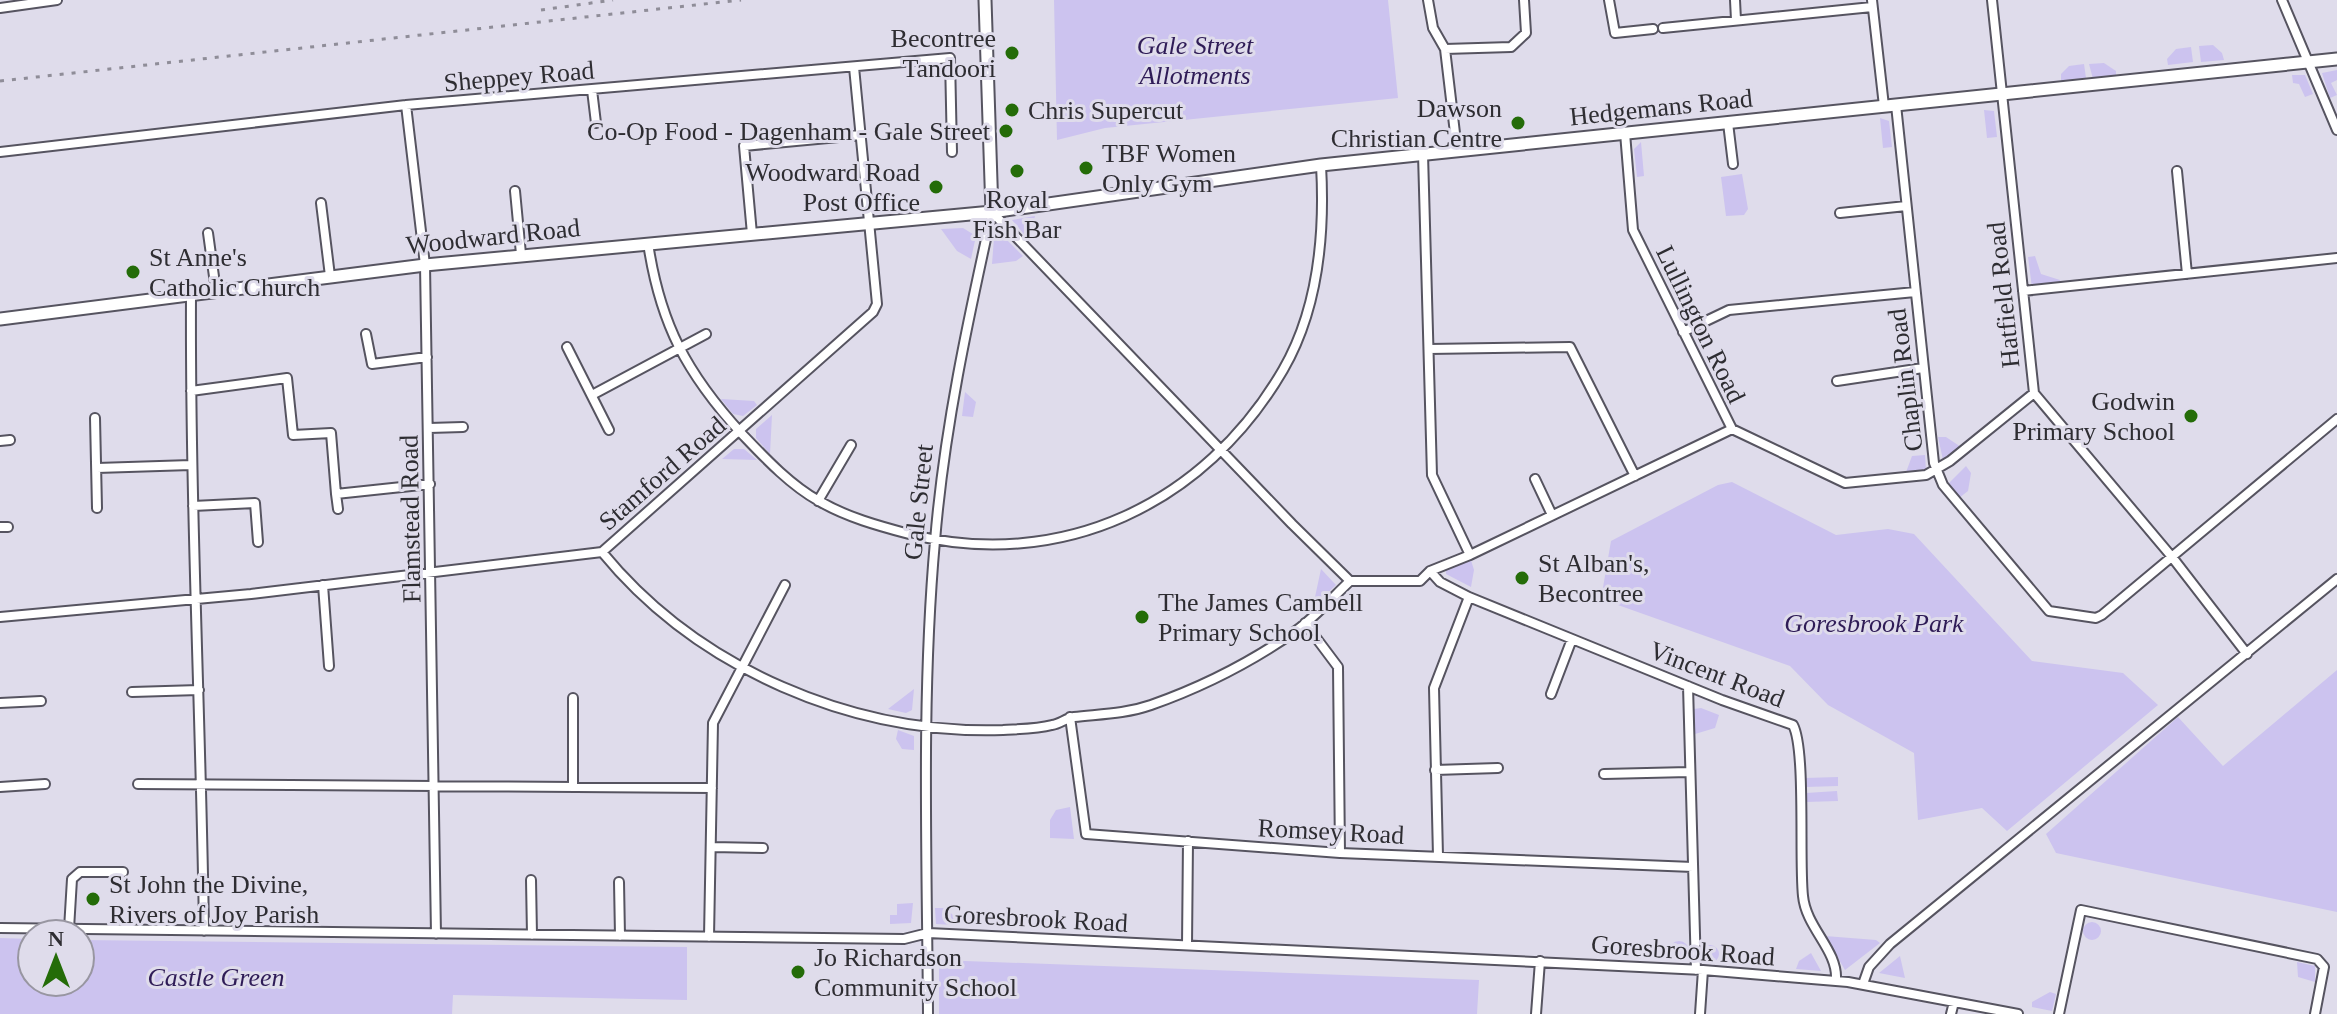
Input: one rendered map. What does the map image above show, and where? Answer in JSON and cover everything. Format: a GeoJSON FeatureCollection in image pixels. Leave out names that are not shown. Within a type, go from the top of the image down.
{"type":"FeatureCollection","features":[{"type":"Feature","properties":{"kind":"street"},"geometry":{"type":"LineString","coordinates":[[0,8],[57,0]]}},
{"type":"Feature","properties":{"kind":"street","name":"Gale Street"},"geometry":{"type":"LineString","coordinates":[[928,1014],[929,725],[935,540],[950,417],[992,212],[985,0]]}},
{"type":"Feature","properties":{"kind":"street"},"geometry":{"type":"LineString","coordinates":[[1428,0],[1433,28],[1445,49],[1457,150]]}},
{"type":"Feature","properties":{"kind":"street"},"geometry":{"type":"LineString","coordinates":[[1445,49],[1511,47],[1526,33],[1524,0]]}},
{"type":"Feature","properties":{"kind":"street"},"geometry":{"type":"LineString","coordinates":[[1609,0],[1615,33],[1653,29]]}},
{"type":"Feature","properties":{"kind":"street"},"geometry":{"type":"LineString","coordinates":[[1735,0],[1736,20]]}},
{"type":"Feature","properties":{"kind":"street","name":"Hatfield Road"},"geometry":{"type":"LineString","coordinates":[[1992,0],[2034,393],[2172,557],[2247,654]]}},
{"type":"Feature","properties":{"kind":"street"},"geometry":{"type":"LineString","coordinates":[[2282,0],[2337,130]]}},
{"type":"Feature","properties":{"kind":"street"},"geometry":{"type":"LineString","coordinates":[[1663,28],[1872,3]]}},
{"type":"Feature","properties":{"kind":"street","name":"Chaplin Road"},"geometry":{"type":"LineString","coordinates":[[1872,3],[1906,206],[1937,470],[1943,485],[2054,613],[2096,618],[2102,615],[2337,419]]}},
{"type":"Feature","properties":{"kind":"street","name":"Sheppey Road"},"geometry":{"type":"LineString","coordinates":[[0,152],[406,105],[950,58],[952,152]]}},
{"type":"Feature","properties":{"kind":"street","name":"Hedgemans Road"},"geometry":{"type":"LineString","coordinates":[[992,212],[1321,165],[2337,59]]}},
{"type":"Feature","properties":{"kind":"street","name":"Stamford Road"},"geometry":{"type":"LineString","coordinates":[[0,617],[198,599],[602,552],[873,312],[877,304],[854,67]]}},
{"type":"Feature","properties":{"kind":"street"},"geometry":{"type":"LineString","coordinates":[[592,90],[596,123]]}},
{"type":"Feature","properties":{"kind":"street","name":"Flamstead Road"},"geometry":{"type":"LineString","coordinates":[[406,105],[425,265],[436,934]]}},
{"type":"Feature","properties":{"kind":"street"},"geometry":{"type":"LineString","coordinates":[[1728,123],[1733,164]]}},
{"type":"Feature","properties":{"kind":"street","name":"Lullington Road"},"geometry":{"type":"LineString","coordinates":[[1625,133],[1633,230],[1732,429],[1845,483],[1926,475],[1937,470],[2034,393]]}},
{"type":"Feature","properties":{"kind":"street"},"geometry":{"type":"LineString","coordinates":[[752,234],[744,146],[860,135]]}},
{"type":"Feature","properties":{"kind":"street"},"geometry":{"type":"LineString","coordinates":[[1423,154],[1432,475],[1470,555]]}},
{"type":"Feature","properties":{"kind":"street"},"geometry":{"type":"LineString","coordinates":[[648,243],[658,298],[677,348],[703,390],[772,464],[818,501],[877,526],[935,540],[1000,546],[1085,532],[1148,506],[1222,451],[1253,416],[1285,367],[1311,302],[1319,265],[1324,205],[1321,165]]}},
{"type":"Feature","properties":{"kind":"street"},"geometry":{"type":"LineString","coordinates":[[2177,171],[2187,274]]}},
{"type":"Feature","properties":{"kind":"street"},"geometry":{"type":"LineString","coordinates":[[515,191],[521,254]]}},
{"type":"Feature","properties":{"kind":"street"},"geometry":{"type":"LineString","coordinates":[[321,203],[330,276]]}},
{"type":"Feature","properties":{"kind":"street"},"geometry":{"type":"LineString","coordinates":[[1840,213],[1906,206]]}},
{"type":"Feature","properties":{"kind":"street"},"geometry":{"type":"LineString","coordinates":[[992,212],[1350,581]]}},
{"type":"Feature","properties":{"kind":"street","name":"Woodward Road"},"geometry":{"type":"LineString","coordinates":[[0,319],[521,254],[992,212]]}},
{"type":"Feature","properties":{"kind":"street"},"geometry":{"type":"LineString","coordinates":[[208,233],[216,291]]}},
{"type":"Feature","properties":{"kind":"street"},"geometry":{"type":"LineString","coordinates":[[2023,291],[2337,258]]}},
{"type":"Feature","properties":{"kind":"street"},"geometry":{"type":"LineString","coordinates":[[1683,332],[1729,310],[1915,292]]}},
{"type":"Feature","properties":{"kind":"street"},"geometry":{"type":"LineString","coordinates":[[191,294],[191,465],[198,599],[204,931]]}},
{"type":"Feature","properties":{"kind":"street"},"geometry":{"type":"LineString","coordinates":[[366,334],[372,364],[427,357]]}},
{"type":"Feature","properties":{"kind":"street"},"geometry":{"type":"LineString","coordinates":[[592,395],[706,334]]}},
{"type":"Feature","properties":{"kind":"street"},"geometry":{"type":"LineString","coordinates":[[567,347],[609,430]]}},
{"type":"Feature","properties":{"kind":"street"},"geometry":{"type":"LineString","coordinates":[[1429,349],[1570,347],[1635,476]]}},
{"type":"Feature","properties":{"kind":"street"},"geometry":{"type":"LineString","coordinates":[[1837,381],[1923,368]]}},
{"type":"Feature","properties":{"kind":"street"},"geometry":{"type":"LineString","coordinates":[[191,391],[287,373],[293,435],[331,433],[338,509]]}},
{"type":"Feature","properties":{"kind":"street"},"geometry":{"type":"LineString","coordinates":[[95,418],[97,508]]}},
{"type":"Feature","properties":{"kind":"street"},"geometry":{"type":"LineString","coordinates":[[429,428],[463,427]]}},
{"type":"Feature","properties":{"kind":"street"},"geometry":{"type":"LineString","coordinates":[[602,552],[661,611],[705,645],[814,702],[929,725],[1004,730],[1054,725],[1070,717],[1116,715],[1151,705],[1226,673],[1305,623],[1350,581],[1420,581],[1430,571],[1470,555],[1732,429]]}},
{"type":"Feature","properties":{"kind":"street"},"geometry":{"type":"LineString","coordinates":[[818,501],[851,445]]}},
{"type":"Feature","properties":{"kind":"street"},"geometry":{"type":"LineString","coordinates":[[97,468],[191,465]]}},
{"type":"Feature","properties":{"kind":"street"},"geometry":{"type":"LineString","coordinates":[[1535,479],[1552,515]]}},
{"type":"Feature","properties":{"kind":"street"},"geometry":{"type":"LineString","coordinates":[[336,494],[430,484]]}},
{"type":"Feature","properties":{"kind":"street"},"geometry":{"type":"LineString","coordinates":[[193,506],[255,503],[258,542]]}},
{"type":"Feature","properties":{"kind":"street","name":"Vincent Road"},"geometry":{"type":"LineString","coordinates":[[1430,571],[1440,582],[1469,597],[1796,728],[1802,895],[1810,923],[1836,965],[1836,980]]}},
{"type":"Feature","properties":{"kind":"street"},"geometry":{"type":"LineString","coordinates":[[1863,984],[1869,967],[1890,944],[2337,579]]}},
{"type":"Feature","properties":{"kind":"street"},"geometry":{"type":"LineString","coordinates":[[323,585],[329,666]]}},
{"type":"Feature","properties":{"kind":"street"},"geometry":{"type":"LineString","coordinates":[[709,937],[713,723],[785,585]]}},
{"type":"Feature","properties":{"kind":"street"},"geometry":{"type":"LineString","coordinates":[[1438,856],[1434,688],[1469,597]]}},
{"type":"Feature","properties":{"kind":"street"},"geometry":{"type":"LineString","coordinates":[[1305,623],[1338,667],[1340,853]]}},
{"type":"Feature","properties":{"kind":"street"},"geometry":{"type":"LineString","coordinates":[[1551,694],[1572,639]]}},
{"type":"Feature","properties":{"kind":"street"},"geometry":{"type":"LineString","coordinates":[[1688,686],[1700,1014]]}},
{"type":"Feature","properties":{"kind":"street"},"geometry":{"type":"LineString","coordinates":[[132,692],[199,690]]}},
{"type":"Feature","properties":{"kind":"street"},"geometry":{"type":"LineString","coordinates":[[573,698],[573,787]]}},
{"type":"Feature","properties":{"kind":"street"},"geometry":{"type":"LineString","coordinates":[[0,703],[41,701]]}},
{"type":"Feature","properties":{"kind":"street","name":"Romsey Road"},"geometry":{"type":"LineString","coordinates":[[1070,717],[1086,834],[1340,853],[1693,867]]}},
{"type":"Feature","properties":{"kind":"street"},"geometry":{"type":"LineString","coordinates":[[1435,770],[1498,768]]}},
{"type":"Feature","properties":{"kind":"street"},"geometry":{"type":"LineString","coordinates":[[1604,774],[1689,772]]}},
{"type":"Feature","properties":{"kind":"street"},"geometry":{"type":"LineString","coordinates":[[0,787],[45,784]]}},
{"type":"Feature","properties":{"kind":"street"},"geometry":{"type":"LineString","coordinates":[[138,784],[712,788]]}},
{"type":"Feature","properties":{"kind":"street"},"geometry":{"type":"LineString","coordinates":[[1187,945],[1188,841]]}},
{"type":"Feature","properties":{"kind":"street"},"geometry":{"type":"LineString","coordinates":[[712,847],[763,848]]}},
{"type":"Feature","properties":{"kind":"street"},"geometry":{"type":"LineString","coordinates":[[108,860],[108,872]]}},
{"type":"Feature","properties":{"kind":"street"},"geometry":{"type":"LineString","coordinates":[[70,918],[72,879],[80,872],[123,872]]}},
{"type":"Feature","properties":{"kind":"street"},"geometry":{"type":"LineString","coordinates":[[531,880],[532,935]]}},
{"type":"Feature","properties":{"kind":"street"},"geometry":{"type":"LineString","coordinates":[[619,882],[620,936]]}},
{"type":"Feature","properties":{"kind":"street"},"geometry":{"type":"LineString","coordinates":[[2059,1014],[2081,910],[2317,959],[2324,967],[2315,1014]]}},
{"type":"Feature","properties":{"kind":"street","name":"Goresbrook Road"},"geometry":{"type":"LineString","coordinates":[[96,929],[904,939],[928,933],[1540,961],[1836,980],[2018,1014]]}},
{"type":"Feature","properties":{"kind":"street"},"geometry":{"type":"LineString","coordinates":[[1536,1014],[1540,961]]}},
{"type":"Feature","properties":{"kind":"street"},"geometry":{"type":"LineString","coordinates":[[1951,1014],[1954,1002]]}},
{"type":"Feature","properties":{"kind":"green space","name":"Gale Street Allotments"},"geometry":{"type":"Polygon","coordinates":[[[1054,0],[1388,0],[1398,98],[1105,128],[1057,140],[1054,0]]]}},
{"type":"Feature","properties":{"kind":"green space"},"geometry":{"type":"Polygon","coordinates":[[[2213,45],[2222,53],[2224,60],[2201,62],[2199,46],[2213,45]]]}},
{"type":"Feature","properties":{"kind":"green space"},"geometry":{"type":"Polygon","coordinates":[[[2191,47],[2193,62],[2168,65],[2167,59],[2176,49],[2191,47]]]}},
{"type":"Feature","properties":{"kind":"green space"},"geometry":{"type":"Polygon","coordinates":[[[2104,63],[2116,71],[2116,77],[2093,79],[2089,64],[2104,63]]]}},
{"type":"Feature","properties":{"kind":"green space"},"geometry":{"type":"Polygon","coordinates":[[[2084,64],[2086,78],[2061,83],[2061,74],[2069,66],[2084,64]]]}},
{"type":"Feature","properties":{"kind":"green space"},"geometry":{"type":"Polygon","coordinates":[[[2337,70],[2337,80],[2331,83],[2337,95],[2330,98],[2322,73],[2337,70]]]}},
{"type":"Feature","properties":{"kind":"green space"},"geometry":{"type":"Polygon","coordinates":[[[2292,75],[2305,75],[2313,94],[2305,97],[2299,84],[2293,83],[2292,75]]]}},
{"type":"Feature","properties":{"kind":"green space"},"geometry":{"type":"Polygon","coordinates":[[[1984,110],[1994,111],[1997,137],[1987,138],[1984,110]]]}},
{"type":"Feature","properties":{"kind":"green space"},"geometry":{"type":"Polygon","coordinates":[[[1880,118],[1889,121],[1892,147],[1883,148],[1880,118]]]}},
{"type":"Feature","properties":{"kind":"green space"},"geometry":{"type":"Polygon","coordinates":[[[1641,142],[1644,176],[1637,177],[1634,149],[1641,142]]]}},
{"type":"Feature","properties":{"kind":"green space"},"geometry":{"type":"Polygon","coordinates":[[[1742,174],[1748,209],[1744,215],[1726,216],[1721,177],[1742,174]]]}},
{"type":"Feature","properties":{"kind":"green space"},"geometry":{"type":"Polygon","coordinates":[[[1035,216],[1029,240],[1012,220],[1035,216]]]}},
{"type":"Feature","properties":{"kind":"green space"},"geometry":{"type":"Polygon","coordinates":[[[963,228],[976,236],[971,259],[957,251],[941,229],[963,228]]]}},
{"type":"Feature","properties":{"kind":"green space"},"geometry":{"type":"Polygon","coordinates":[[[994,238],[1006,239],[1023,256],[1016,261],[992,264],[994,238]]]}},
{"type":"Feature","properties":{"kind":"green space"},"geometry":{"type":"Polygon","coordinates":[[[2035,256],[2041,274],[2060,280],[2061,285],[2032,288],[2028,257],[2035,256]]]}},
{"type":"Feature","properties":{"kind":"green space"},"geometry":{"type":"Polygon","coordinates":[[[965,392],[976,402],[973,417],[962,416],[965,392]]]}},
{"type":"Feature","properties":{"kind":"green space"},"geometry":{"type":"Polygon","coordinates":[[[721,399],[754,401],[757,405],[743,416],[733,414],[721,399]]]}},
{"type":"Feature","properties":{"kind":"green space"},"geometry":{"type":"Polygon","coordinates":[[[772,415],[770,454],[756,438],[756,429],[772,415]]]}},
{"type":"Feature","properties":{"kind":"green space"},"geometry":{"type":"Polygon","coordinates":[[[1938,437],[1946,437],[1961,447],[1943,460],[1938,437]]]}},
{"type":"Feature","properties":{"kind":"green space"},"geometry":{"type":"Polygon","coordinates":[[[734,449],[744,449],[757,460],[722,459],[734,449]]]}},
{"type":"Feature","properties":{"kind":"green space"},"geometry":{"type":"Polygon","coordinates":[[[1925,455],[1926,471],[1905,475],[1912,456],[1925,455]]]}},
{"type":"Feature","properties":{"kind":"green space"},"geometry":{"type":"Polygon","coordinates":[[[1966,466],[1971,473],[1968,491],[1959,498],[1948,484],[1966,466]]]}},
{"type":"Feature","properties":{"kind":"green space","name":"Goresbrook Park"},"geometry":{"type":"Polygon","coordinates":[[[1732,482],[1836,535],[1888,529],[1914,534],[2032,661],[2123,673],[2158,705],[2007,831],[1982,808],[1918,820],[1914,753],[1828,705],[1790,666],[1601,599],[1611,541],[1718,485],[1732,482]]]}},
{"type":"Feature","properties":{"kind":"green space"},"geometry":{"type":"Polygon","coordinates":[[[1470,557],[1474,570],[1471,587],[1446,574],[1446,569],[1470,557]]]}},
{"type":"Feature","properties":{"kind":"green space"},"geometry":{"type":"Polygon","coordinates":[[[1321,569],[1336,585],[1319,601],[1315,597],[1321,569]]]}},
{"type":"Feature","properties":{"kind":"green space"},"geometry":{"type":"Polygon","coordinates":[[[2337,670],[2337,912],[2056,853],[2046,834],[2178,717],[2223,766],[2337,670]]]}},
{"type":"Feature","properties":{"kind":"green space"},"geometry":{"type":"Polygon","coordinates":[[[914,689],[912,710],[906,713],[888,709],[914,689]]]}},
{"type":"Feature","properties":{"kind":"green space"},"geometry":{"type":"Polygon","coordinates":[[[1701,708],[1719,715],[1715,728],[1695,734],[1694,709],[1701,708]]]}},
{"type":"Feature","properties":{"kind":"green space"},"geometry":{"type":"Polygon","coordinates":[[[898,730],[914,736],[914,750],[902,749],[896,739],[898,730]]]}},
{"type":"Feature","properties":{"kind":"green space"},"geometry":{"type":"Polygon","coordinates":[[[1838,777],[1838,786],[1806,787],[1805,778],[1838,777]]]}},
{"type":"Feature","properties":{"kind":"green space"},"geometry":{"type":"Polygon","coordinates":[[[1837,791],[1838,801],[1806,802],[1806,793],[1837,791]]]}},
{"type":"Feature","properties":{"kind":"green space"},"geometry":{"type":"Polygon","coordinates":[[[1070,807],[1074,839],[1050,838],[1050,820],[1056,810],[1070,807]]]}},
{"type":"Feature","properties":{"kind":"green space"},"geometry":{"type":"Polygon","coordinates":[[[913,903],[911,923],[890,924],[890,915],[897,915],[897,904],[913,903]]]}},
{"type":"Feature","properties":{"kind":"green space"},"geometry":{"type":"Polygon","coordinates":[[[935,908],[945,908],[953,915],[954,925],[936,924],[935,908]]]}},
{"type":"Feature","properties":{"kind":"green space"},"geometry":{"type":"Polygon","coordinates":[[[2092,922],[2101,931],[2092,940],[2083,931],[2092,922]]]}},
{"type":"Feature","properties":{"kind":"green space"},"geometry":{"type":"Polygon","coordinates":[[[1825,936],[1876,940],[1880,943],[1845,970],[1825,936]]]}},
{"type":"Feature","properties":{"kind":"green space","name":"Castle Green"},"geometry":{"type":"Polygon","coordinates":[[[0,938],[16,938],[16,998],[96,998],[96,940],[687,947],[687,1000],[453,995],[452,1014],[0,1014],[0,938]]]}},
{"type":"Feature","properties":{"kind":"green space"},"geometry":{"type":"Polygon","coordinates":[[[1679,941],[1686,944],[1689,951],[1686,958],[1679,961],[1672,958],[1669,951],[1672,944],[1679,941]]]}},
{"type":"Feature","properties":{"kind":"green space"},"geometry":{"type":"Polygon","coordinates":[[[1710,945],[1719,954],[1710,963],[1701,954],[1710,945]]]}},
{"type":"Feature","properties":{"kind":"green space"},"geometry":{"type":"Polygon","coordinates":[[[1811,953],[1821,971],[1796,969],[1799,961],[1811,953]]]}},
{"type":"Feature","properties":{"kind":"green space"},"geometry":{"type":"Polygon","coordinates":[[[1900,956],[1905,978],[1879,973],[1900,956]]]}},
{"type":"Feature","properties":{"kind":"green space"},"geometry":{"type":"Polygon","coordinates":[[[939,960],[1479,980],[1477,1014],[939,1014],[939,960]]]}},
{"type":"Feature","properties":{"kind":"green space"},"geometry":{"type":"Polygon","coordinates":[[[2297,962],[2315,966],[2315,982],[2298,977],[2297,962]]]}},
{"type":"Feature","properties":{"kind":"green space"},"geometry":{"type":"Polygon","coordinates":[[[2050,992],[2056,994],[2052,1011],[2032,1007],[2032,1002],[2050,992]]]}},
{"type":"Feature","properties":{"kind":"railway"},"geometry":{"type":"LineString","coordinates":[[541,10],[613,0]]}},
{"type":"Feature","properties":{"kind":"railway"},"geometry":{"type":"LineString","coordinates":[[0,81],[741,0]]}},
{"type":"Feature","properties":{"kind":"place","name":"Becontree Tandoori"},"geometry":{"type":"Point","coordinates":[1012,53]}},
{"type":"Feature","properties":{"kind":"place","name":"Chris Supercut"},"geometry":{"type":"Point","coordinates":[1012,110]}},
{"type":"Feature","properties":{"kind":"place","name":"Dawson Christian Centre"},"geometry":{"type":"Point","coordinates":[1518,123]}},
{"type":"Feature","properties":{"kind":"place","name":"Co-Op Food - Dagenham - Gale Street"},"geometry":{"type":"Point","coordinates":[1006,131]}},
{"type":"Feature","properties":{"kind":"place","name":"TBF Women Only Gym"},"geometry":{"type":"Point","coordinates":[1086,168]}},
{"type":"Feature","properties":{"kind":"place","name":"Royal Fish Bar"},"geometry":{"type":"Point","coordinates":[1017,171]}},
{"type":"Feature","properties":{"kind":"place","name":"Woodward Road Post Office"},"geometry":{"type":"Point","coordinates":[936,187]}},
{"type":"Feature","properties":{"kind":"place","name":"St Anne's Catholic Church"},"geometry":{"type":"Point","coordinates":[133,272]}},
{"type":"Feature","properties":{"kind":"place","name":"Godwin Primary School"},"geometry":{"type":"Point","coordinates":[2191,416]}},
{"type":"Feature","properties":{"kind":"place","name":"St Alban's, Becontree"},"geometry":{"type":"Point","coordinates":[1522,578]}},
{"type":"Feature","properties":{"kind":"place","name":"The James Cambell Primary School"},"geometry":{"type":"Point","coordinates":[1142,617]}},
{"type":"Feature","properties":{"kind":"place","name":"St John the Divine, Rivers of Joy Parish"},"geometry":{"type":"Point","coordinates":[93,899]}},
{"type":"Feature","properties":{"kind":"place","name":"Jo Richardson Community School"},"geometry":{"type":"Point","coordinates":[798,972]}}]}
